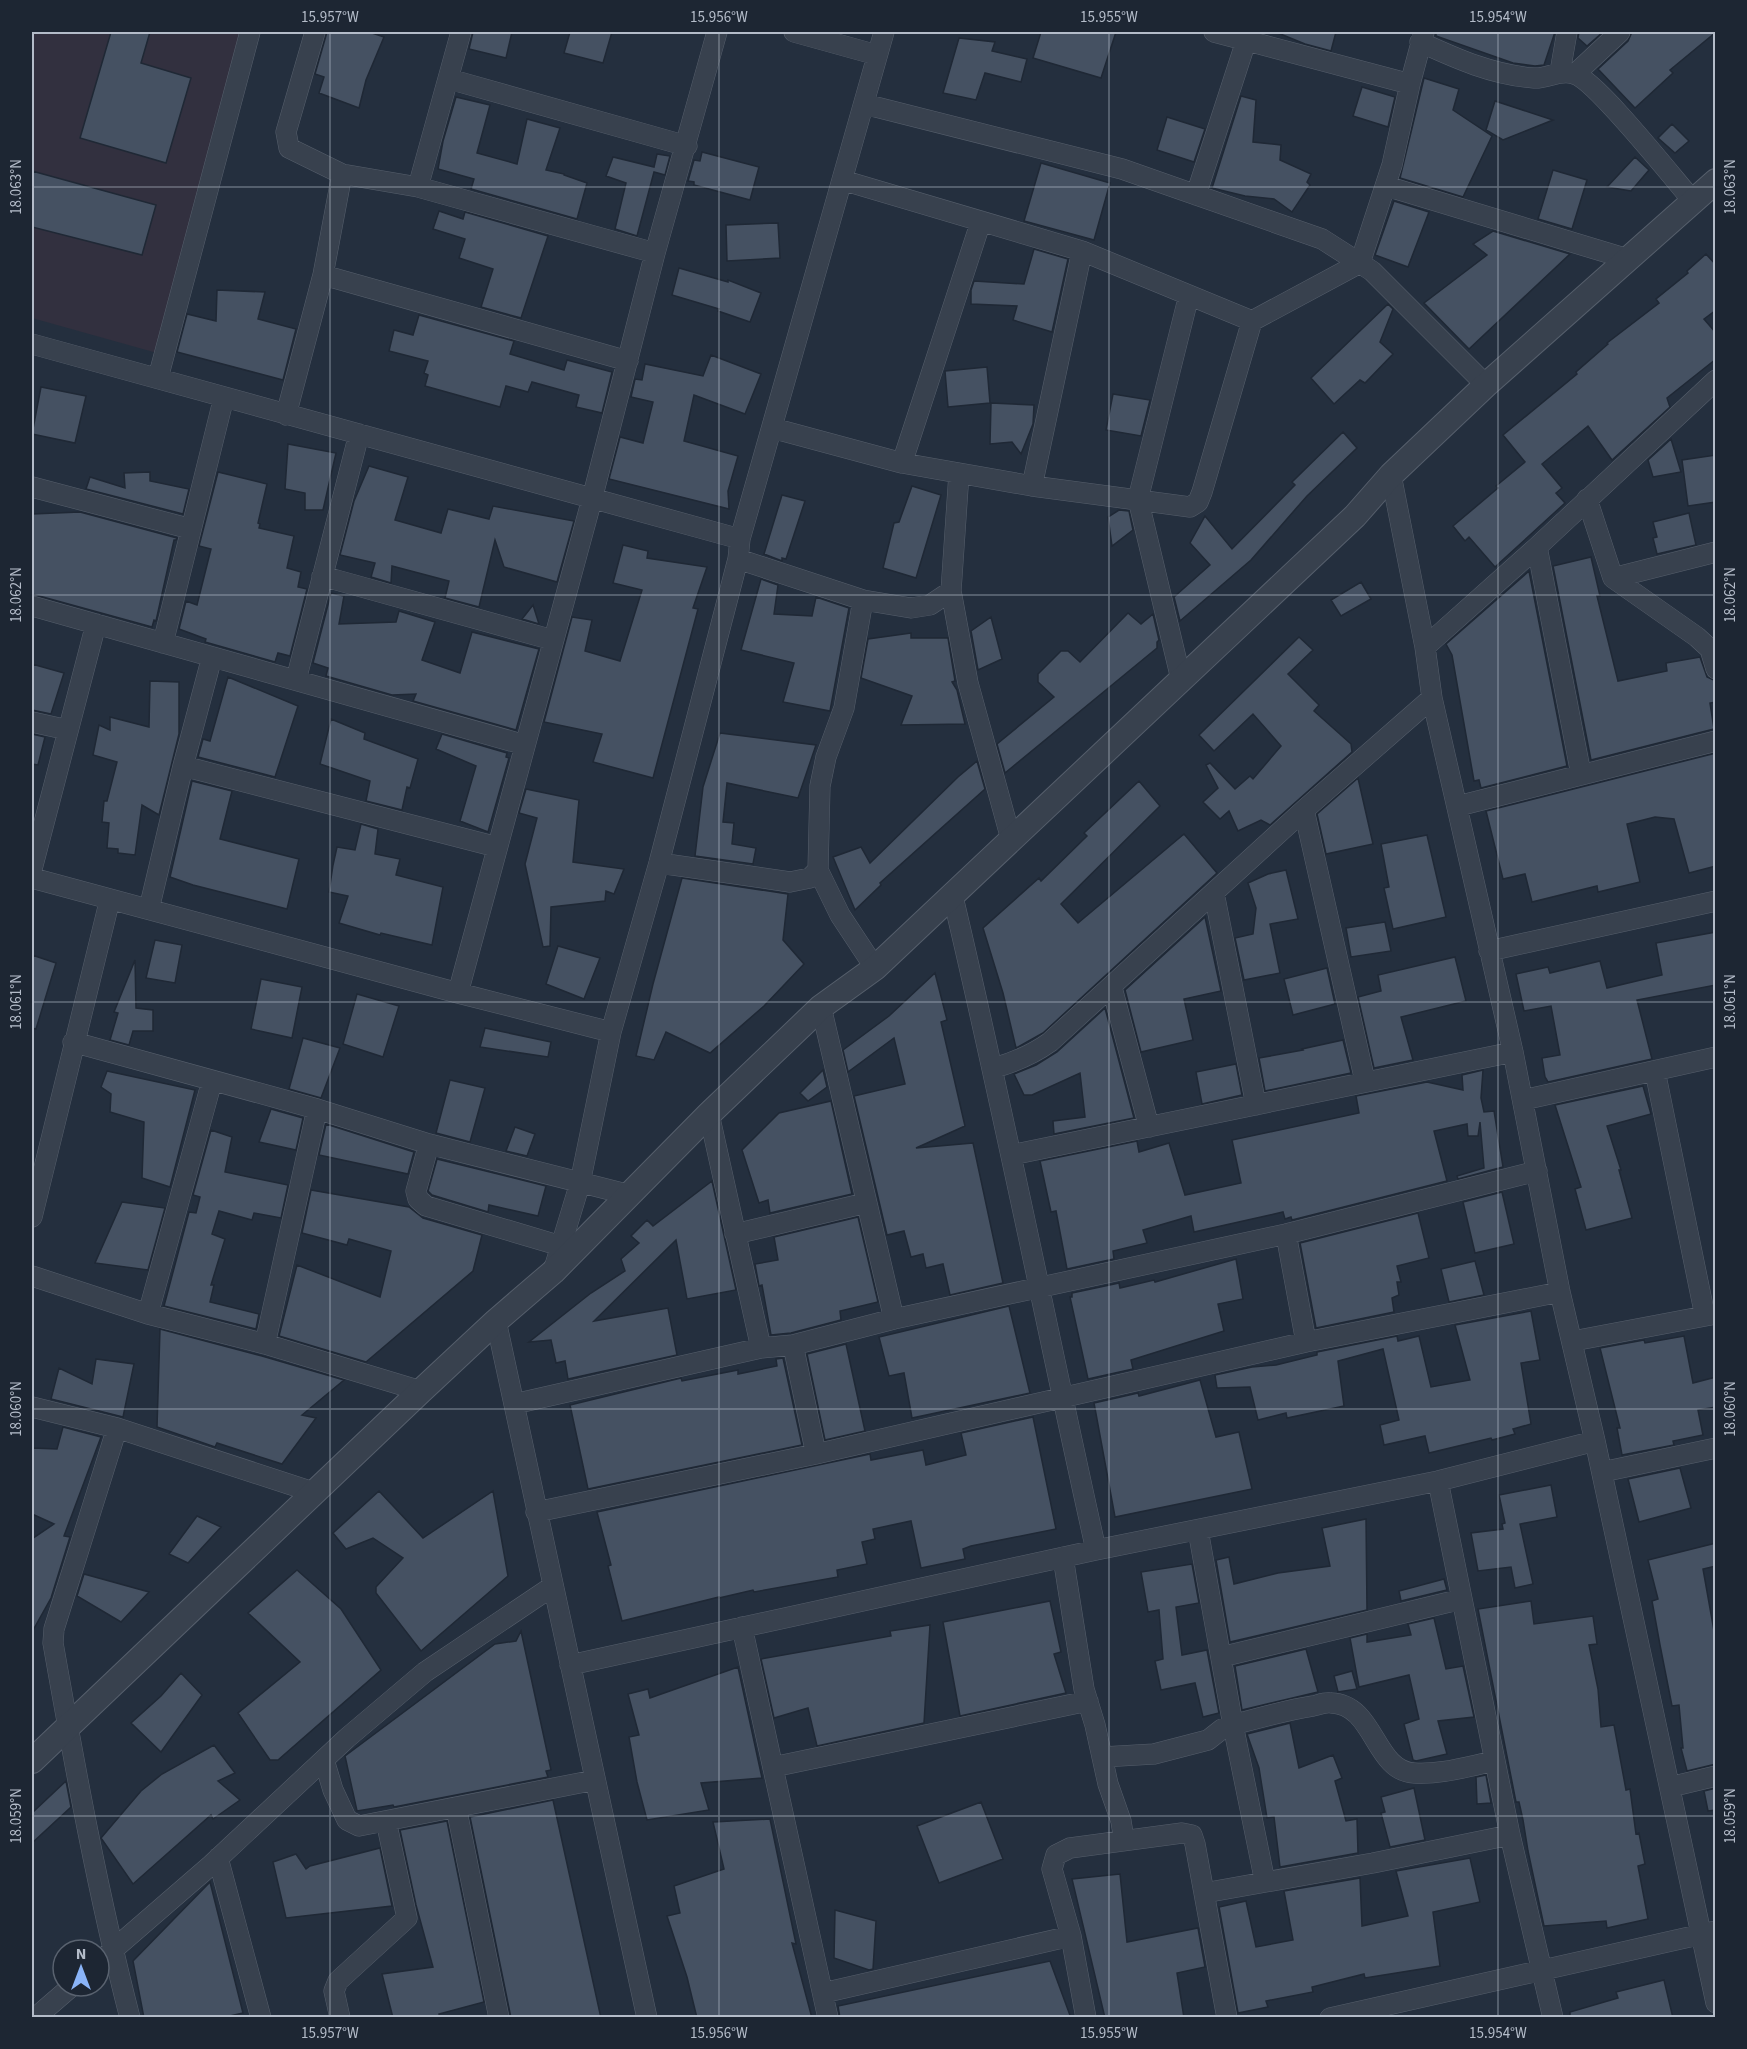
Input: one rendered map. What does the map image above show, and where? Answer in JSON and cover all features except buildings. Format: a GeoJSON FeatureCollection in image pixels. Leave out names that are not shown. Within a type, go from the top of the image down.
{"type":"FeatureCollection","features":[{"type":"Feature","properties":{"kind":"street"},"geometry":{"type":"LineString","coordinates":[[158,378],[250,32]]}},
{"type":"Feature","properties":{"kind":"street"},"geometry":{"type":"LineString","coordinates":[[315,32],[286,132],[289,148],[342,174],[418,187],[655,254]]}},
{"type":"Feature","properties":{"kind":"street"},"geometry":{"type":"LineString","coordinates":[[418,187],[461,32]]}},
{"type":"Feature","properties":{"kind":"street"},"geometry":{"type":"LineString","coordinates":[[458,993],[655,254],[717,32]]}},
{"type":"Feature","properties":{"kind":"street"},"geometry":{"type":"LineString","coordinates":[[794,32],[877,55]]}},
{"type":"Feature","properties":{"kind":"street"},"geometry":{"type":"LineString","coordinates":[[553,1272],[580,1183],[611,1032],[659,863],[738,559],[740,539],[884,32]]}},
{"type":"Feature","properties":{"kind":"street"},"geometry":{"type":"LineString","coordinates":[[1214,32],[1248,36],[1410,84]]}},
{"type":"Feature","properties":{"kind":"street"},"geometry":{"type":"LineString","coordinates":[[1567,32],[1568,73]]}},
{"type":"Feature","properties":{"kind":"street"},"geometry":{"type":"LineString","coordinates":[[772,428],[902,463],[1032,486],[1190,507],[1198,502],[1202,492],[1252,321],[1360,263],[1386,186],[1422,37],[1466,63],[1492,71],[1537,79],[1568,73],[1620,32]]}},
{"type":"Feature","properties":{"kind":"street"},"geometry":{"type":"LineString","coordinates":[[1196,195],[1248,36]]}},
{"type":"Feature","properties":{"kind":"street"},"geometry":{"type":"LineString","coordinates":[[1568,73],[1597,91],[1693,201]]}},
{"type":"Feature","properties":{"kind":"street"},"geometry":{"type":"LineString","coordinates":[[448,79],[687,146]]}},
{"type":"Feature","properties":{"kind":"street"},"geometry":{"type":"LineString","coordinates":[[864,104],[1122,169],[1322,239],[1372,271],[1486,385]]}},
{"type":"Feature","properties":{"kind":"street"},"geometry":{"type":"LineString","coordinates":[[286,415],[323,275],[342,174]]}},
{"type":"Feature","properties":{"kind":"street"},"geometry":{"type":"LineString","coordinates":[[842,180],[1082,251],[1252,321]]}},
{"type":"Feature","properties":{"kind":"street"},"geometry":{"type":"LineString","coordinates":[[32,1761],[316,1493],[420,1391],[553,1272],[709,1114],[821,1007],[875,968],[952,893],[1355,516],[1391,475],[1486,385],[1716,181]]}},
{"type":"Feature","properties":{"kind":"street"},"geometry":{"type":"LineString","coordinates":[[1386,186],[1628,259]]}},
{"type":"Feature","properties":{"kind":"street"},"geometry":{"type":"LineString","coordinates":[[902,463],[981,221]]}},
{"type":"Feature","properties":{"kind":"street"},"geometry":{"type":"LineString","coordinates":[[1032,486],[1082,251]]}},
{"type":"Feature","properties":{"kind":"street"},"geometry":{"type":"LineString","coordinates":[[323,275],[628,361]]}},
{"type":"Feature","properties":{"kind":"street"},"geometry":{"type":"LineString","coordinates":[[1181,679],[1138,499],[1190,295]]}},
{"type":"Feature","properties":{"kind":"street"},"geometry":{"type":"LineString","coordinates":[[32,344],[740,539]]}},
{"type":"Feature","properties":{"kind":"street"},"geometry":{"type":"LineString","coordinates":[[1425,647],[1537,547],[1716,380]]}},
{"type":"Feature","properties":{"kind":"street"},"geometry":{"type":"LineString","coordinates":[[163,643],[224,397]]}},
{"type":"Feature","properties":{"kind":"street"},"geometry":{"type":"LineString","coordinates":[[296,680],[359,434]]}},
{"type":"Feature","properties":{"kind":"street"},"geometry":{"type":"LineString","coordinates":[[959,473],[951,591],[968,684],[1011,839]]}},
{"type":"Feature","properties":{"kind":"street"},"geometry":{"type":"LineString","coordinates":[[1391,475],[1425,647],[1432,698],[1513,1052],[1560,1292],[1573,1341],[1670,1788],[1708,1933],[1716,2003]]}},
{"type":"Feature","properties":{"kind":"street"},"geometry":{"type":"LineString","coordinates":[[32,486],[191,529]]}},
{"type":"Feature","properties":{"kind":"street"},"geometry":{"type":"LineString","coordinates":[[1587,499],[1613,578],[1710,649],[1716,669]]}},
{"type":"Feature","properties":{"kind":"street"},"geometry":{"type":"LineString","coordinates":[[1537,547],[1581,774]]}},
{"type":"Feature","properties":{"kind":"street"},"geometry":{"type":"LineString","coordinates":[[1613,578],[1716,552]]}},
{"type":"Feature","properties":{"kind":"street"},"geometry":{"type":"LineString","coordinates":[[738,559],[863,600],[910,608],[930,605],[951,591]]}},
{"type":"Feature","properties":{"kind":"street"},"geometry":{"type":"LineString","coordinates":[[322,576],[553,640]]}},
{"type":"Feature","properties":{"kind":"street"},"geometry":{"type":"LineString","coordinates":[[863,600],[844,708],[826,757],[820,786],[818,870],[840,915],[875,968]]}},
{"type":"Feature","properties":{"kind":"street"},"geometry":{"type":"LineString","coordinates":[[32,606],[525,745]]}},
{"type":"Feature","properties":{"kind":"street"},"geometry":{"type":"LineString","coordinates":[[32,869],[96,624]]}},
{"type":"Feature","properties":{"kind":"street"},"geometry":{"type":"LineString","coordinates":[[149,909],[212,657]]}},
{"type":"Feature","properties":{"kind":"street"},"geometry":{"type":"LineString","coordinates":[[993,1068],[1018,1061],[1035,1053],[1112,988],[1304,810],[1432,698]]}},
{"type":"Feature","properties":{"kind":"street"},"geometry":{"type":"LineString","coordinates":[[32,722],[68,730]]}},
{"type":"Feature","properties":{"kind":"street"},"geometry":{"type":"LineString","coordinates":[[1458,806],[1716,741]]}},
{"type":"Feature","properties":{"kind":"street"},"geometry":{"type":"LineString","coordinates":[[183,766],[497,847]]}},
{"type":"Feature","properties":{"kind":"street"},"geometry":{"type":"LineString","coordinates":[[1304,810],[1365,1081]]}},
{"type":"Feature","properties":{"kind":"street"},"geometry":{"type":"LineString","coordinates":[[659,863],[790,882],[810,878],[818,870]]}},
{"type":"Feature","properties":{"kind":"street"},"geometry":{"type":"LineString","coordinates":[[32,878],[611,1032]]}},
{"type":"Feature","properties":{"kind":"street"},"geometry":{"type":"LineString","coordinates":[[952,893],[993,1068],[1096,1550]]}},
{"type":"Feature","properties":{"kind":"street"},"geometry":{"type":"LineString","coordinates":[[1214,893],[1256,1105]]}},
{"type":"Feature","properties":{"kind":"street"},"geometry":{"type":"LineString","coordinates":[[32,1217],[73,1042],[110,899]]}},
{"type":"Feature","properties":{"kind":"street"},"geometry":{"type":"LineString","coordinates":[[1489,951],[1716,901]]}},
{"type":"Feature","properties":{"kind":"street"},"geometry":{"type":"LineString","coordinates":[[1112,988],[1149,1127]]}},
{"type":"Feature","properties":{"kind":"street"},"geometry":{"type":"LineString","coordinates":[[821,1007],[894,1319]]}},
{"type":"Feature","properties":{"kind":"street"},"geometry":{"type":"LineString","coordinates":[[73,1042],[317,1109],[429,1144],[630,1195]]}},
{"type":"Feature","properties":{"kind":"street"},"geometry":{"type":"LineString","coordinates":[[1011,1155],[1513,1052]]}},
{"type":"Feature","properties":{"kind":"street"},"geometry":{"type":"LineString","coordinates":[[1523,1100],[1716,1057]]}},
{"type":"Feature","properties":{"kind":"street"},"geometry":{"type":"LineString","coordinates":[[1573,1341],[1710,1315],[1654,1071]]}},
{"type":"Feature","properties":{"kind":"street"},"geometry":{"type":"LineString","coordinates":[[148,1314],[212,1081]]}},
{"type":"Feature","properties":{"kind":"street"},"geometry":{"type":"LineString","coordinates":[[265,1344],[317,1109]]}},
{"type":"Feature","properties":{"kind":"street"},"geometry":{"type":"LineString","coordinates":[[709,1114],[760,1348]]}},
{"type":"Feature","properties":{"kind":"street"},"geometry":{"type":"LineString","coordinates":[[429,1144],[416,1191],[418,1199],[426,1206],[561,1246]]}},
{"type":"Feature","properties":{"kind":"street"},"geometry":{"type":"LineString","coordinates":[[514,1404],[760,1348],[793,1345],[894,1319],[1286,1234],[1537,1171]]}},
{"type":"Feature","properties":{"kind":"street"},"geometry":{"type":"LineString","coordinates":[[735,1234],[866,1203]]}},
{"type":"Feature","properties":{"kind":"street"},"geometry":{"type":"LineString","coordinates":[[1286,1234],[1306,1342]]}},
{"type":"Feature","properties":{"kind":"street"},"geometry":{"type":"LineString","coordinates":[[32,1276],[148,1314],[265,1344],[420,1391]]}},
{"type":"Feature","properties":{"kind":"street"},"geometry":{"type":"LineString","coordinates":[[536,1512],[816,1454],[1306,1342],[1560,1292]]}},
{"type":"Feature","properties":{"kind":"street"},"geometry":{"type":"LineString","coordinates":[[496,1321],[647,2017]]}},
{"type":"Feature","properties":{"kind":"street"},"geometry":{"type":"LineString","coordinates":[[793,1345],[816,1454]]}},
{"type":"Feature","properties":{"kind":"street"},"geometry":{"type":"LineString","coordinates":[[32,1407],[117,1428],[316,1493]]}},
{"type":"Feature","properties":{"kind":"street"},"geometry":{"type":"LineString","coordinates":[[103,1938],[53,1643],[54,1629],[117,1428]]}},
{"type":"Feature","properties":{"kind":"street"},"geometry":{"type":"LineString","coordinates":[[570,1665],[1096,1550],[1438,1481],[1595,1441]]}},
{"type":"Feature","properties":{"kind":"street"},"geometry":{"type":"LineString","coordinates":[[1602,1472],[1716,1448]]}},
{"type":"Feature","properties":{"kind":"street"},"geometry":{"type":"LineString","coordinates":[[1438,1481],[1510,1835],[1553,2018]]}},
{"type":"Feature","properties":{"kind":"street"},"geometry":{"type":"LineString","coordinates":[[1198,1530],[1233,1725],[1265,1882]]}},
{"type":"Feature","properties":{"kind":"street"},"geometry":{"type":"LineString","coordinates":[[1063,1557],[1084,1689],[1108,1784],[1121,1821],[1124,1840]]}},
{"type":"Feature","properties":{"kind":"street"},"geometry":{"type":"LineString","coordinates":[[111,1953],[425,1672],[553,1586]]}},
{"type":"Feature","properties":{"kind":"street"},"geometry":{"type":"LineString","coordinates":[[1221,1657],[1462,1599]]}},
{"type":"Feature","properties":{"kind":"street"},"geometry":{"type":"LineString","coordinates":[[742,1628],[828,2018]]}},
{"type":"Feature","properties":{"kind":"street"},"geometry":{"type":"LineString","coordinates":[[773,1767],[1088,1701]]}},
{"type":"Feature","properties":{"kind":"street"},"geometry":{"type":"LineString","coordinates":[[1102,1757],[1154,1755],[1208,1740],[1222,1729],[1233,1725],[1332,1702],[1354,1710],[1370,1729],[1392,1764],[1412,1773],[1439,1771],[1495,1761]]}},
{"type":"Feature","properties":{"kind":"street"},"geometry":{"type":"LineString","coordinates":[[324,1760],[333,1790],[349,1822],[359,1826],[595,1780]]}},
{"type":"Feature","properties":{"kind":"street"},"geometry":{"type":"LineString","coordinates":[[1670,1788],[1716,1776]]}},
{"type":"Feature","properties":{"kind":"street"},"geometry":{"type":"LineString","coordinates":[[456,1807],[498,2018]]}},
{"type":"Feature","properties":{"kind":"street"},"geometry":{"type":"LineString","coordinates":[[340,2018],[334,1991],[338,1980],[407,1918],[386,1821]]}},
{"type":"Feature","properties":{"kind":"street"},"geometry":{"type":"LineString","coordinates":[[1086,2018],[1071,1936],[1052,1869],[1056,1855],[1070,1848],[1173,1833],[1192,1835],[1227,2018]]}},
{"type":"Feature","properties":{"kind":"street"},"geometry":{"type":"LineString","coordinates":[[1204,1893],[1373,1863],[1510,1835]]}},
{"type":"Feature","properties":{"kind":"street"},"geometry":{"type":"LineString","coordinates":[[218,1858],[261,2018]]}},
{"type":"Feature","properties":{"kind":"street"},"geometry":{"type":"LineString","coordinates":[[1330,2018],[1708,1933]]}},
{"type":"Feature","properties":{"kind":"street"},"geometry":{"type":"LineString","coordinates":[[823,1993],[1071,1936]]}},
{"type":"Feature","properties":{"kind":"street"},"geometry":{"type":"LineString","coordinates":[[111,1970],[130,2018]]}},
{"type":"Feature","properties":{"kind":"street"},"geometry":{"type":"LineString","coordinates":[[35,2018],[58,1998]]}},
{"type":"Feature","properties":{"kind":"shaded area"},"geometry":{"type":"Polygon","coordinates":[[[32,32],[243,32],[157,353],[32,318],[32,32]]]}}]}
